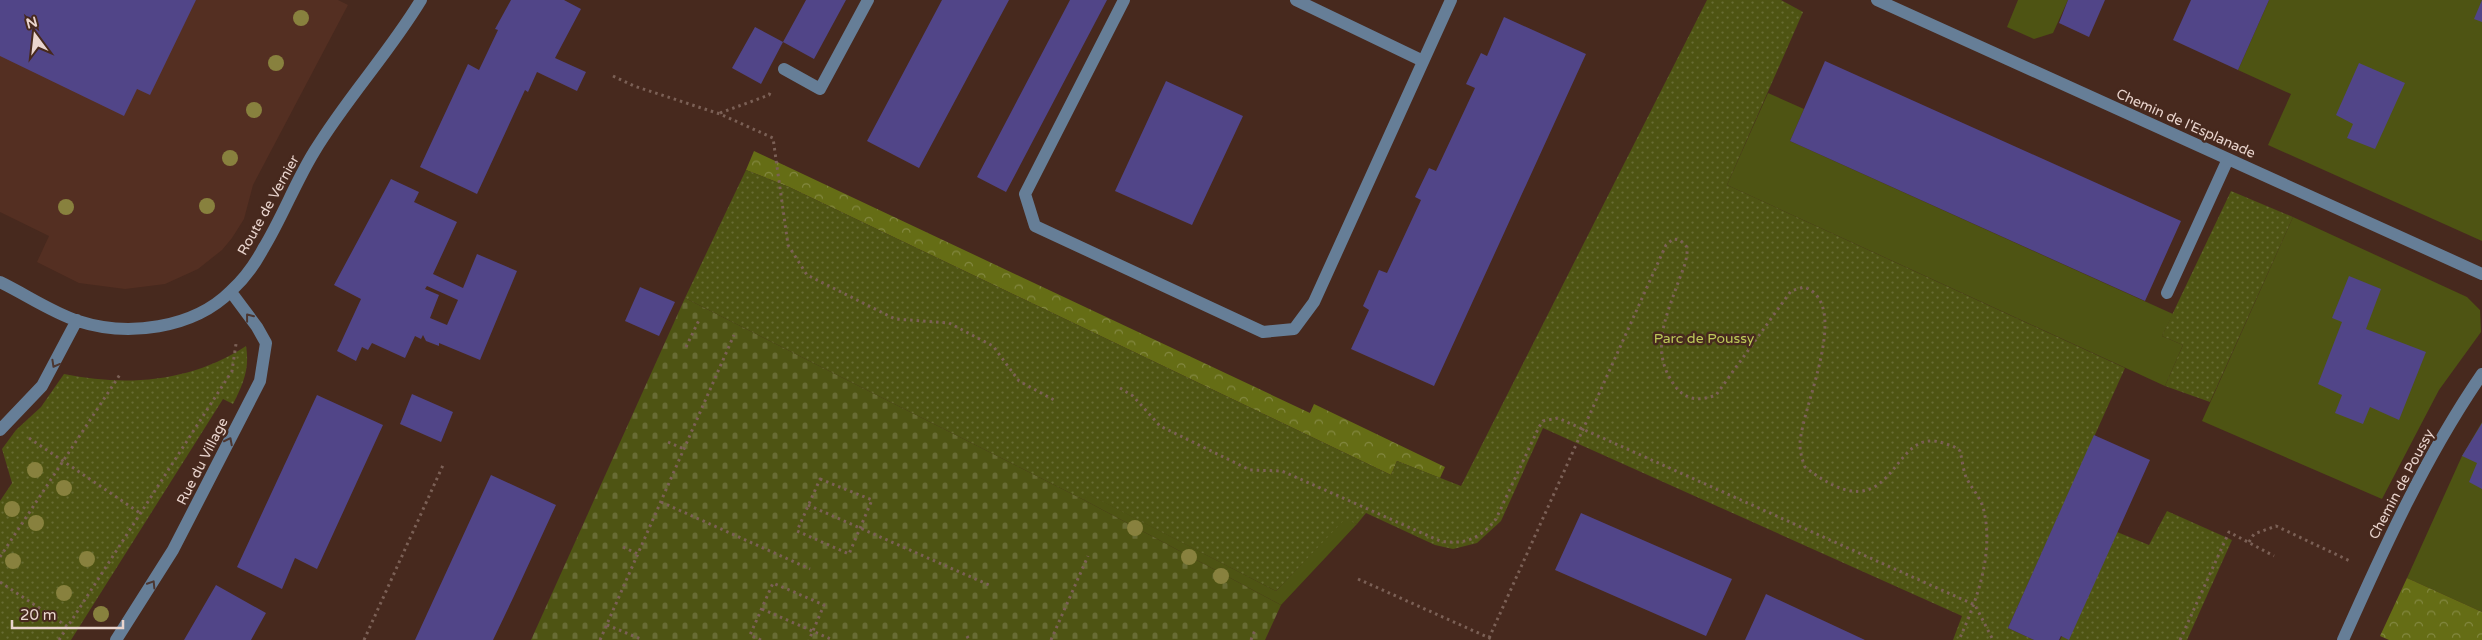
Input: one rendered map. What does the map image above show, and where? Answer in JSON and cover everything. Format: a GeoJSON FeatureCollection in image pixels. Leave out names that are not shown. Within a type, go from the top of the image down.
{"type":"FeatureCollection","features":[{"type":"Feature","properties":{"kind":"street","name":"Route de Vernier"},"geometry":{"type":"LineString","coordinates":[[0,282],[77,320],[102,327],[126,330],[165,325],[189,318],[231,292],[263,249],[333,120],[404,28],[421,0]]}},
{"type":"Feature","properties":{"kind":"street"},"geometry":{"type":"LineString","coordinates":[[784,70],[820,89],[868,0]]}},
{"type":"Feature","properties":{"kind":"street"},"geometry":{"type":"LineString","coordinates":[[1124,0],[1025,194],[1035,226],[1263,332],[1294,329],[1314,302],[1451,0]]}},
{"type":"Feature","properties":{"kind":"street"},"geometry":{"type":"LineString","coordinates":[[1296,0],[1423,62]]}},
{"type":"Feature","properties":{"kind":"street","name":"Chemin de l'Esplanade"},"geometry":{"type":"LineString","coordinates":[[1877,0],[2482,274]]}},
{"type":"Feature","properties":{"kind":"street"},"geometry":{"type":"LineString","coordinates":[[2167,293],[2228,159]]}},
{"type":"Feature","properties":{"kind":"street","name":"Rue du Village"},"geometry":{"type":"LineString","coordinates":[[116,640],[173,550],[260,381],[266,343],[257,327],[231,292]]}},
{"type":"Feature","properties":{"kind":"street"},"geometry":{"type":"LineString","coordinates":[[0,430],[42,386],[77,320]]}},
{"type":"Feature","properties":{"kind":"street","name":"Chemin de Poussy"},"geometry":{"type":"LineString","coordinates":[[2343,640],[2399,513],[2463,401],[2482,374]]}},
{"type":"Feature","properties":{"kind":"path"},"geometry":{"type":"LineString","coordinates":[[720,114],[769,95],[784,70]]}},
{"type":"Feature","properties":{"kind":"path"},"geometry":{"type":"LineString","coordinates":[[613,76],[634,86],[720,114],[773,138],[788,245],[807,275],[895,319],[950,323],[993,346],[1019,381],[1054,400]]}},
{"type":"Feature","properties":{"kind":"path"},"geometry":{"type":"LineString","coordinates":[[1489,638],[1666,245],[1673,239],[1680,240],[1687,247],[1688,256],[1669,309],[1660,347],[1667,375],[1685,396],[1700,399],[1716,395],[1791,291],[1804,287],[1817,294],[1826,323],[1802,431],[1800,446],[1805,467],[1843,490],[1861,492],[1870,490],[1878,485],[1914,446],[1923,442],[1932,440],[1957,448],[1960,451],[1966,477],[1978,494],[1983,508],[1987,549],[1975,605],[1959,640]]}},
{"type":"Feature","properties":{"kind":"path"},"geometry":{"type":"LineString","coordinates":[[686,347],[700,318]]}},
{"type":"Feature","properties":{"kind":"path"},"geometry":{"type":"LineString","coordinates":[[600,640],[734,335]]}},
{"type":"Feature","properties":{"kind":"path"},"geometry":{"type":"LineString","coordinates":[[59,640],[232,371],[236,342]]}},
{"type":"Feature","properties":{"kind":"path"},"geometry":{"type":"LineString","coordinates":[[0,557],[121,373]]}},
{"type":"Feature","properties":{"kind":"path"},"geometry":{"type":"LineString","coordinates":[[1120,388],[1134,396],[1160,426],[1250,470],[1282,471],[1440,541],[1453,543],[1478,537],[1496,519],[1543,421],[1558,418],[1584,428],[1975,605],[1993,640]]}},
{"type":"Feature","properties":{"kind":"path"},"geometry":{"type":"LineString","coordinates":[[34,430],[28,438],[140,513]]}},
{"type":"Feature","properties":{"kind":"path"},"geometry":{"type":"LineString","coordinates":[[668,442],[684,449]]}},
{"type":"Feature","properties":{"kind":"path"},"geometry":{"type":"LineString","coordinates":[[364,640],[444,464]]}},
{"type":"Feature","properties":{"kind":"path"},"geometry":{"type":"LineString","coordinates":[[820,479],[872,500],[849,554],[797,531],[808,505],[820,479]]}},
{"type":"Feature","properties":{"kind":"path"},"geometry":{"type":"LineString","coordinates":[[661,502],[810,569]]}},
{"type":"Feature","properties":{"kind":"path"},"geometry":{"type":"LineString","coordinates":[[808,505],[989,585]]}},
{"type":"Feature","properties":{"kind":"path"},"geometry":{"type":"LineString","coordinates":[[2249,542],[2254,534],[2276,526],[2355,564]]}},
{"type":"Feature","properties":{"kind":"path"},"geometry":{"type":"LineString","coordinates":[[2180,640],[2228,532],[2274,556]]}},
{"type":"Feature","properties":{"kind":"path"},"geometry":{"type":"LineString","coordinates":[[623,547],[638,554]]}},
{"type":"Feature","properties":{"kind":"path"},"geometry":{"type":"LineString","coordinates":[[1051,640],[1088,556]]}},
{"type":"Feature","properties":{"kind":"path"},"geometry":{"type":"LineString","coordinates":[[1358,580],[1494,640]]}},
{"type":"Feature","properties":{"kind":"path"},"geometry":{"type":"LineString","coordinates":[[0,582],[68,627]]}},
{"type":"Feature","properties":{"kind":"path"},"geometry":{"type":"LineString","coordinates":[[761,640],[750,636],[773,583],[824,605],[810,640]]}},
{"type":"Feature","properties":{"kind":"path"},"geometry":{"type":"LineString","coordinates":[[762,609],[833,640]]}},
{"type":"Feature","properties":{"kind":"path"},"geometry":{"type":"LineString","coordinates":[[607,625],[643,640]]}},
{"type":"Feature","properties":{"kind":"path"},"geometry":{"type":"LineString","coordinates":[[1250,640],[1255,630]]}},
{"type":"Feature","properties":{"kind":"shaded area"},"geometry":{"type":"Polygon","coordinates":[[[0,0],[338,0],[348,5],[253,185],[244,219],[232,238],[222,250],[198,269],[165,284],[125,289],[79,283],[37,262],[49,236],[0,212],[0,0]]]}},
{"type":"Feature","properties":{"kind":"green space","name":"Parc de Poussy"},"geometry":{"type":"Polygon","coordinates":[[[1707,0],[1781,0],[1803,12],[1727,185],[2125,368],[2008,628],[2034,640],[1953,640],[1962,616],[1543,428],[1501,521],[1477,543],[1453,549],[1435,545],[1366,513],[1357,524],[1345,519],[1276,591],[1088,494],[1084,500],[685,298],[746,170],[789,187],[1391,475],[1397,461],[1461,486],[1707,0]]]}},
{"type":"Feature","properties":{"kind":"green space"},"geometry":{"type":"Polygon","coordinates":[[[2018,0],[2068,0],[2053,33],[2034,39],[2007,27],[2018,0]]]}},
{"type":"Feature","properties":{"kind":"green space"},"geometry":{"type":"Polygon","coordinates":[[[2269,0],[2482,0],[2482,241],[2268,145],[2291,94],[2238,70],[2269,0]]]}},
{"type":"Feature","properties":{"kind":"green space"},"geometry":{"type":"Polygon","coordinates":[[[1768,93],[1804,109],[1790,141],[2173,314],[2162,336],[2183,345],[2165,386],[1727,185],[1768,93]]]}},
{"type":"Feature","properties":{"kind":"green space"},"geometry":{"type":"Polygon","coordinates":[[[754,151],[1310,413],[1314,404],[1445,467],[1440,478],[1397,461],[1391,475],[789,187],[746,170],[754,151]]]}},
{"type":"Feature","properties":{"kind":"green space"},"geometry":{"type":"Polygon","coordinates":[[[2231,191],[2293,217],[2210,402],[2165,386],[2183,345],[2162,336],[2231,191]]]}},
{"type":"Feature","properties":{"kind":"green space"},"geometry":{"type":"Polygon","coordinates":[[[2293,217],[2467,297],[2480,310],[2481,332],[2439,390],[2382,499],[2202,421],[2293,217]]]}},
{"type":"Feature","properties":{"kind":"green space"},"geometry":{"type":"Polygon","coordinates":[[[685,298],[1084,500],[1281,605],[1265,640],[531,640],[685,298]]]}},
{"type":"Feature","properties":{"kind":"green space"},"geometry":{"type":"Polygon","coordinates":[[[246,346],[247,362],[245,376],[233,404],[223,399],[71,640],[0,640],[0,501],[12,483],[2,449],[16,430],[41,407],[64,374],[111,380],[158,378],[181,374],[203,367],[225,358],[246,346]]]}},
{"type":"Feature","properties":{"kind":"green space"},"geometry":{"type":"Polygon","coordinates":[[[2482,422],[2482,612],[2407,578],[2462,456],[2482,422]]]}},
{"type":"Feature","properties":{"kind":"green space"},"geometry":{"type":"Polygon","coordinates":[[[1087,493],[1276,591],[1345,518],[1357,524],[1281,605],[1084,500],[1087,493]]]}},
{"type":"Feature","properties":{"kind":"green space"},"geometry":{"type":"Polygon","coordinates":[[[2167,511],[2232,540],[2187,640],[2060,640],[2117,532],[2149,545],[2167,511]]]}},
{"type":"Feature","properties":{"kind":"green space"},"geometry":{"type":"Polygon","coordinates":[[[2407,578],[2482,612],[2482,640],[2389,640],[2380,636],[2407,578]]]}},
{"type":"Feature","properties":{"kind":"building"},"geometry":{"type":"Polygon","coordinates":[[[0,0],[196,0],[150,95],[137,89],[124,116],[0,56],[0,0]]]}},
{"type":"Feature","properties":{"kind":"building"},"geometry":{"type":"Polygon","coordinates":[[[511,0],[564,0],[581,9],[555,58],[586,72],[577,91],[537,72],[528,92],[525,90],[477,194],[420,167],[468,64],[479,70],[498,30],[495,29],[511,0]]]}},
{"type":"Feature","properties":{"kind":"building"},"geometry":{"type":"Polygon","coordinates":[[[806,0],[846,0],[814,59],[783,42],[806,0]]]}},
{"type":"Feature","properties":{"kind":"building"},"geometry":{"type":"Polygon","coordinates":[[[942,0],[1009,0],[919,168],[867,141],[942,0]]]}},
{"type":"Feature","properties":{"kind":"building"},"geometry":{"type":"Polygon","coordinates":[[[1070,0],[1107,0],[1006,192],[977,177],[1070,0]]]}},
{"type":"Feature","properties":{"kind":"building"},"geometry":{"type":"Polygon","coordinates":[[[2068,0],[2105,0],[2089,37],[2059,23],[2068,0]]]}},
{"type":"Feature","properties":{"kind":"building"},"geometry":{"type":"Polygon","coordinates":[[[2191,0],[2269,0],[2238,70],[2173,40],[2191,0]]]}},
{"type":"Feature","properties":{"kind":"building"},"geometry":{"type":"Polygon","coordinates":[[[2482,0],[2482,22],[2474,19],[2482,0]]]}},
{"type":"Feature","properties":{"kind":"building"},"geometry":{"type":"Polygon","coordinates":[[[1504,17],[1586,54],[1434,386],[1351,349],[1369,310],[1363,306],[1379,270],[1387,273],[1421,200],[1415,197],[1429,168],[1436,171],[1475,88],[1466,84],[1481,53],[1487,56],[1504,17]]]}},
{"type":"Feature","properties":{"kind":"building"},"geometry":{"type":"Polygon","coordinates":[[[755,27],[783,42],[761,84],[732,68],[755,27]]]}},
{"type":"Feature","properties":{"kind":"building"},"geometry":{"type":"Polygon","coordinates":[[[1825,61],[2181,221],[2145,301],[1790,141],[1825,61]]]}},
{"type":"Feature","properties":{"kind":"building"},"geometry":{"type":"Polygon","coordinates":[[[2359,63],[2405,83],[2375,149],[2347,138],[2353,124],[2336,115],[2359,63]]]}},
{"type":"Feature","properties":{"kind":"building"},"geometry":{"type":"Polygon","coordinates":[[[1166,81],[1243,116],[1192,225],[1115,191],[1166,81]]]}},
{"type":"Feature","properties":{"kind":"building"},"geometry":{"type":"Polygon","coordinates":[[[391,179],[419,192],[414,202],[457,222],[433,274],[463,288],[477,254],[517,271],[480,360],[439,343],[439,346],[426,341],[423,335],[421,339],[415,336],[405,358],[372,343],[368,350],[362,347],[356,361],[337,351],[361,299],[334,285],[391,179]],[[427,286],[425,289],[439,295],[430,318],[447,325],[458,300],[427,286]]]}},
{"type":"Feature","properties":{"kind":"building"},"geometry":{"type":"Polygon","coordinates":[[[2349,276],[2381,289],[2366,329],[2426,352],[2399,420],[2370,407],[2363,424],[2335,413],[2342,395],[2318,384],[2342,322],[2332,318],[2349,276]]]}},
{"type":"Feature","properties":{"kind":"building"},"geometry":{"type":"Polygon","coordinates":[[[640,287],[675,302],[659,336],[625,321],[640,287]]]}},
{"type":"Feature","properties":{"kind":"building"},"geometry":{"type":"Polygon","coordinates":[[[412,394],[453,412],[441,442],[400,424],[412,394]]]}},
{"type":"Feature","properties":{"kind":"building"},"geometry":{"type":"Polygon","coordinates":[[[317,395],[383,425],[317,569],[295,558],[282,589],[237,567],[317,395]]]}},
{"type":"Feature","properties":{"kind":"building"},"geometry":{"type":"Polygon","coordinates":[[[2482,423],[2482,489],[2469,482],[2477,463],[2462,456],[2482,423]]]}},
{"type":"Feature","properties":{"kind":"building"},"geometry":{"type":"Polygon","coordinates":[[[2094,435],[2150,460],[2069,640],[2061,636],[2059,640],[2034,640],[2008,628],[2094,435]]]}},
{"type":"Feature","properties":{"kind":"building"},"geometry":{"type":"Polygon","coordinates":[[[491,475],[556,505],[493,640],[415,640],[491,475]]]}},
{"type":"Feature","properties":{"kind":"building"},"geometry":{"type":"Polygon","coordinates":[[[1581,513],[1732,579],[1706,636],[1555,570],[1581,513]]]}},
{"type":"Feature","properties":{"kind":"building"},"geometry":{"type":"Polygon","coordinates":[[[216,585],[266,613],[251,640],[184,640],[216,585]]]}},
{"type":"Feature","properties":{"kind":"building"},"geometry":{"type":"Polygon","coordinates":[[[1766,594],[1865,640],[1745,640],[1766,594]]]}}]}
